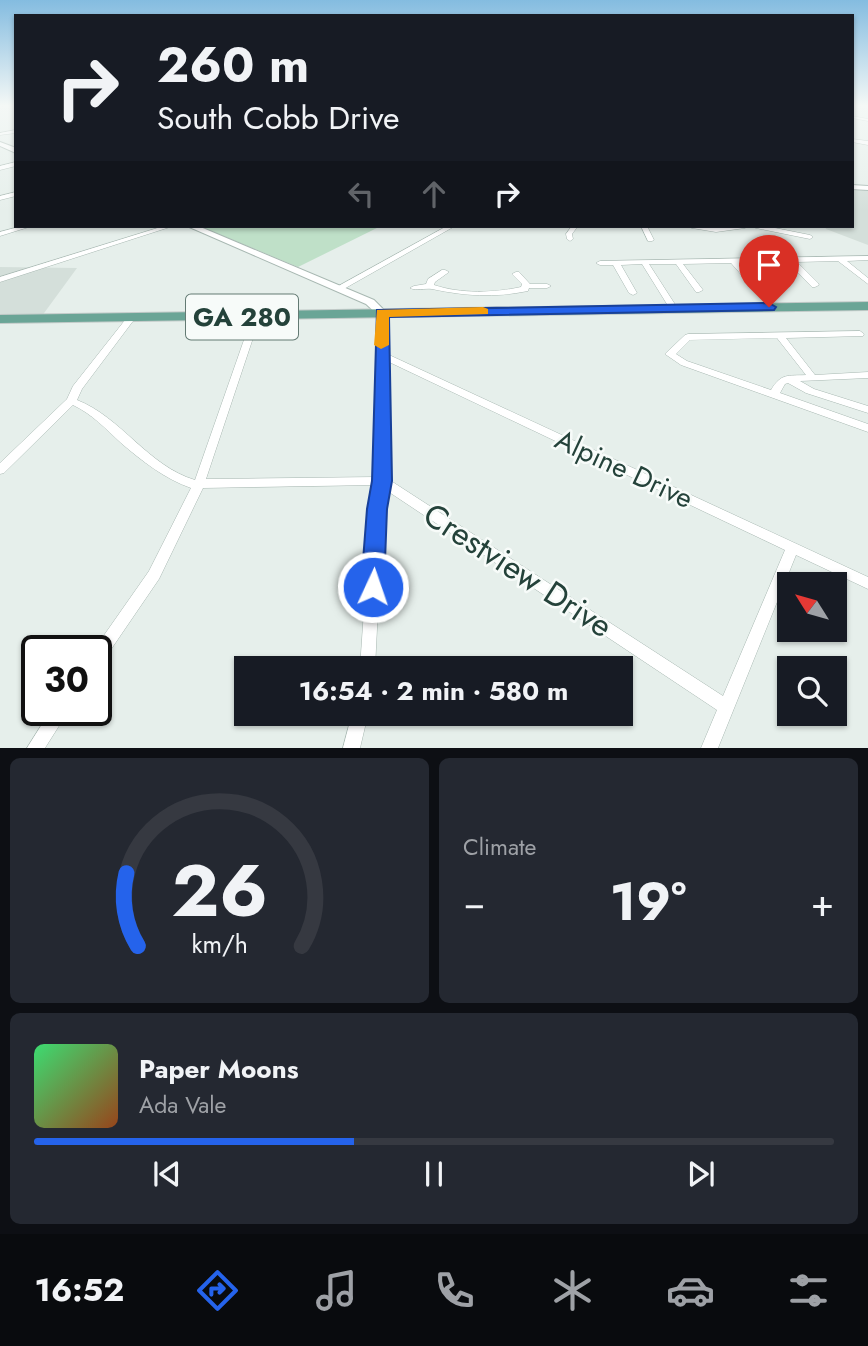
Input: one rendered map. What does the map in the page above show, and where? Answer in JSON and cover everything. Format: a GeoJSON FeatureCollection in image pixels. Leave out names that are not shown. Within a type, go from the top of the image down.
{"type":"FeatureCollection","features":[{"type":"Feature","properties":{"kind":"main road","name":"GA 280"},"geometry":{"type":"LineString","coordinates":[[0,319],[868,306]]}},
{"type":"Feature","properties":{"kind":"street"},"geometry":{"type":"LineString","coordinates":[[855,141],[868,143]]}},
{"type":"Feature","properties":{"kind":"street"},"geometry":{"type":"LineString","coordinates":[[0,234],[22,228]]}},
{"type":"Feature","properties":{"kind":"street"},"geometry":{"type":"LineString","coordinates":[[0,280],[164,228]]}},
{"type":"Feature","properties":{"kind":"street"},"geometry":{"type":"LineString","coordinates":[[196,228],[370,302],[382,313],[382,481],[377,509],[368,656]]}},
{"type":"Feature","properties":{"kind":"street"},"geometry":{"type":"LineString","coordinates":[[339,288],[448,228]]}},
{"type":"Feature","properties":{"kind":"street"},"geometry":{"type":"LineString","coordinates":[[570,239],[569,234],[574,228]]}},
{"type":"Feature","properties":{"kind":"street"},"geometry":{"type":"LineString","coordinates":[[645,228],[650,240]]}},
{"type":"Feature","properties":{"kind":"street"},"geometry":{"type":"LineString","coordinates":[[698,228],[717,234],[738,228]]}},
{"type":"Feature","properties":{"kind":"street"},"geometry":{"type":"LineString","coordinates":[[764,228],[810,237]]}},
{"type":"Feature","properties":{"kind":"street"},"geometry":{"type":"LineString","coordinates":[[783,239],[792,235]]}},
{"type":"Feature","properties":{"kind":"street"},"geometry":{"type":"LineString","coordinates":[[839,258],[868,282]]}},
{"type":"Feature","properties":{"kind":"street"},"geometry":{"type":"LineString","coordinates":[[600,263],[868,258]]}},
{"type":"Feature","properties":{"kind":"street"},"geometry":{"type":"LineString","coordinates":[[790,260],[816,285]]}},
{"type":"Feature","properties":{"kind":"street"},"geometry":{"type":"LineString","coordinates":[[733,261],[756,286]]}},
{"type":"Feature","properties":{"kind":"street"},"geometry":{"type":"LineString","coordinates":[[644,262],[674,309]]}},
{"type":"Feature","properties":{"kind":"street"},"geometry":{"type":"LineString","coordinates":[[678,262],[699,290]]}},
{"type":"Feature","properties":{"kind":"street"},"geometry":{"type":"LineString","coordinates":[[616,263],[633,293]]}},
{"type":"Feature","properties":{"kind":"street"},"geometry":{"type":"LineString","coordinates":[[430,286],[431,281],[445,272]]}},
{"type":"Feature","properties":{"kind":"street"},"geometry":{"type":"LineString","coordinates":[[516,274],[527,286]]}},
{"type":"Feature","properties":{"kind":"street"},"geometry":{"type":"LineString","coordinates":[[414,288],[430,286],[445,290],[484,292],[547,286]]}},
{"type":"Feature","properties":{"kind":"street"},"geometry":{"type":"LineString","coordinates":[[484,292],[485,312]]}},
{"type":"Feature","properties":{"kind":"street"},"geometry":{"type":"LineString","coordinates":[[0,470],[71,401],[77,388],[132,317]]}},
{"type":"Feature","properties":{"kind":"street"},"geometry":{"type":"LineString","coordinates":[[112,636],[154,575],[199,484],[256,317]]}},
{"type":"Feature","properties":{"kind":"street"},"geometry":{"type":"LineString","coordinates":[[860,334],[688,337],[670,353],[684,363],[868,428]]}},
{"type":"Feature","properties":{"kind":"street"},"geometry":{"type":"LineString","coordinates":[[779,335],[813,377]]}},
{"type":"Feature","properties":{"kind":"street","name":"Alpine Drive"},"geometry":{"type":"LineString","coordinates":[[381,355],[868,583]]}},
{"type":"Feature","properties":{"kind":"street"},"geometry":{"type":"LineString","coordinates":[[774,395],[780,382],[788,379],[868,375]]}},
{"type":"Feature","properties":{"kind":"street"},"geometry":{"type":"LineString","coordinates":[[788,379],[810,391],[868,410]]}},
{"type":"Feature","properties":{"kind":"street"},"geometry":{"type":"LineString","coordinates":[[71,401],[89,408],[138,451],[174,477],[199,484],[382,481]]}},
{"type":"Feature","properties":{"kind":"street","name":"Crestview Drive"},"geometry":{"type":"LineString","coordinates":[[382,481],[726,707]]}},
{"type":"Feature","properties":{"kind":"street"},"geometry":{"type":"LineString","coordinates":[[709,747],[792,548]]}},
{"type":"Feature","properties":{"kind":"street"},"geometry":{"type":"LineString","coordinates":[[35,747],[50,726]]}},
{"type":"Feature","properties":{"kind":"street"},"geometry":{"type":"LineString","coordinates":[[351,747],[357,726]]}},
{"type":"Feature","properties":{"kind":"shaded area"},"geometry":{"type":"Polygon","coordinates":[[[854,189],[868,190],[868,245],[826,229],[854,228],[854,189]]]}},
{"type":"Feature","properties":{"kind":"shaded area"},"geometry":{"type":"Polygon","coordinates":[[[0,267],[77,268],[39,320],[0,321],[0,267]]]}},
{"type":"Feature","properties":{"kind":"green space"},"geometry":{"type":"Polygon","coordinates":[[[204,228],[377,228],[298,267],[204,228]]]}},
{"type":"Feature","properties":{"kind":"slow traffic"},"geometry":{"type":"LineString","coordinates":[[381,345],[382,313],[483,312]]}},
{"type":"Feature","properties":{"kind":"route"},"geometry":{"type":"LineString","coordinates":[[373,587],[377,509],[382,481],[382,313],[769,307]]}}]}
